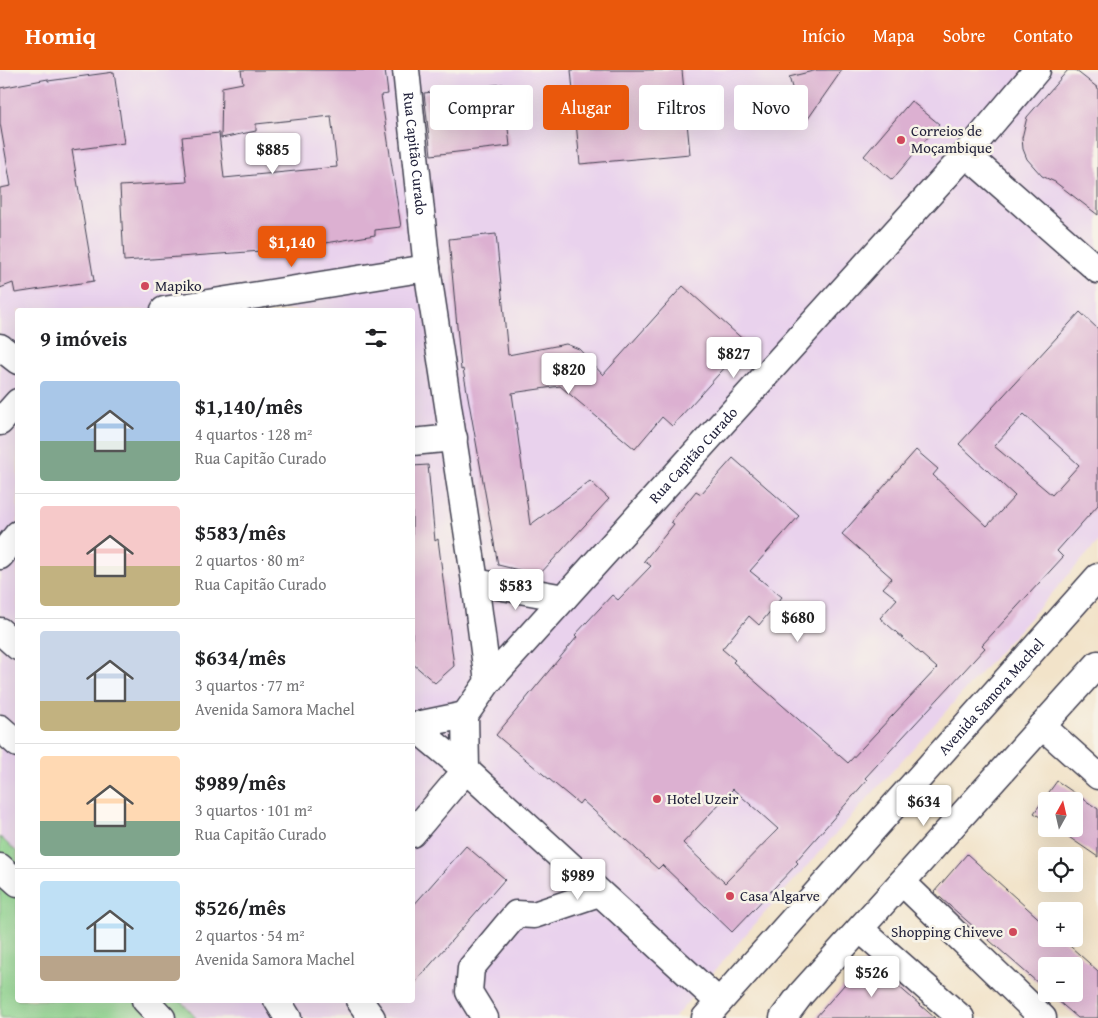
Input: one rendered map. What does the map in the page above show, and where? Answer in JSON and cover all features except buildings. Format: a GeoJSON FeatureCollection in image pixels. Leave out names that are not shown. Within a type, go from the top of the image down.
{"type":"FeatureCollection","features":[{"type":"Feature","properties":{"kind":"street","name":"Rua Capitão Curado"},"geometry":{"type":"LineString","coordinates":[[406,70],[427,268],[454,438],[488,682]]}},
{"type":"Feature","properties":{"kind":"street","name":"Rua Capitão Curado"},"geometry":{"type":"LineString","coordinates":[[464,715],[488,682],[966,154],[1037,70]]}},
{"type":"Feature","properties":{"kind":"street"},"geometry":{"type":"LineString","coordinates":[[966,154],[1098,270]]}},
{"type":"Feature","properties":{"kind":"street"},"geometry":{"type":"LineString","coordinates":[[177,308],[427,268]]}},
{"type":"Feature","properties":{"kind":"street"},"geometry":{"type":"LineString","coordinates":[[0,336],[15,334]]}},
{"type":"Feature","properties":{"kind":"street"},"geometry":{"type":"LineString","coordinates":[[0,347],[15,359]]}},
{"type":"Feature","properties":{"kind":"street"},"geometry":{"type":"LineString","coordinates":[[0,422],[15,405]]}},
{"type":"Feature","properties":{"kind":"street"},"geometry":{"type":"LineString","coordinates":[[415,442],[454,438]]}},
{"type":"Feature","properties":{"kind":"street"},"geometry":{"type":"LineString","coordinates":[[0,556],[15,538]]}},
{"type":"Feature","properties":{"kind":"street","name":"Avenida Samora Machel"},"geometry":{"type":"LineString","coordinates":[[712,1010],[1098,577]]}},
{"type":"Feature","properties":{"kind":"street"},"geometry":{"type":"LineString","coordinates":[[475,582],[564,598]]}},
{"type":"Feature","properties":{"kind":"street"},"geometry":{"type":"LineString","coordinates":[[0,631],[15,644]]}},
{"type":"Feature","properties":{"kind":"street"},"geometry":{"type":"LineString","coordinates":[[783,1018],[860,928],[1098,664]]}},
{"type":"Feature","properties":{"kind":"street"},"geometry":{"type":"LineString","coordinates":[[415,726],[464,715],[466,770],[415,830]]}},
{"type":"Feature","properties":{"kind":"street"},"geometry":{"type":"LineString","coordinates":[[1042,726],[1098,776]]}},
{"type":"Feature","properties":{"kind":"street"},"geometry":{"type":"LineString","coordinates":[[0,728],[15,741]]}},
{"type":"Feature","properties":{"kind":"street"},"geometry":{"type":"LineString","coordinates":[[415,728],[466,770],[599,893],[712,1010]]}},
{"type":"Feature","properties":{"kind":"street"},"geometry":{"type":"LineString","coordinates":[[0,867],[15,880]]}},
{"type":"Feature","properties":{"kind":"street"},"geometry":{"type":"LineString","coordinates":[[902,882],[1042,1018]]}},
{"type":"Feature","properties":{"kind":"street"},"geometry":{"type":"LineString","coordinates":[[485,1018],[469,992],[471,968],[516,914],[534,915],[599,893]]}},
{"type":"Feature","properties":{"kind":"street"},"geometry":{"type":"LineString","coordinates":[[860,928],[961,1018]]}},
{"type":"Feature","properties":{"kind":"street"},"geometry":{"type":"LineString","coordinates":[[148,1003],[162,1018]]}},
{"type":"Feature","properties":{"kind":"street"},"geometry":{"type":"LineString","coordinates":[[279,1003],[288,1018]]}},
{"type":"Feature","properties":{"kind":"street"},"geometry":{"type":"LineString","coordinates":[[361,1003],[372,1018]]}},
{"type":"Feature","properties":{"kind":"shaded area"},"geometry":{"type":"Polygon","coordinates":[[[0,70],[1098,70],[1098,542],[754,925],[674,1018],[196,1018],[183,1003],[415,1003],[415,308],[15,308],[15,850],[0,837],[0,70]]]}},
{"type":"Feature","properties":{"kind":"green space"},"geometry":{"type":"Polygon","coordinates":[[[0,837],[15,850],[15,1003],[183,1003],[196,1018],[0,1018],[0,837]]]}},
{"type":"Feature","properties":{"kind":"place","name":"Correios de Moçambique"},"geometry":{"type":"Point","coordinates":[901,140]}},
{"type":"Feature","properties":{"kind":"place","name":"Mapiko"},"geometry":{"type":"Point","coordinates":[145,286]}},
{"type":"Feature","properties":{"kind":"place","name":"Hotel Uzeir"},"geometry":{"type":"Point","coordinates":[657,799]}},
{"type":"Feature","properties":{"kind":"place","name":"Casa Algarve"},"geometry":{"type":"Point","coordinates":[730,896]}},
{"type":"Feature","properties":{"kind":"place","name":"Shopping Chiveve"},"geometry":{"type":"Point","coordinates":[1013,932]}}]}
